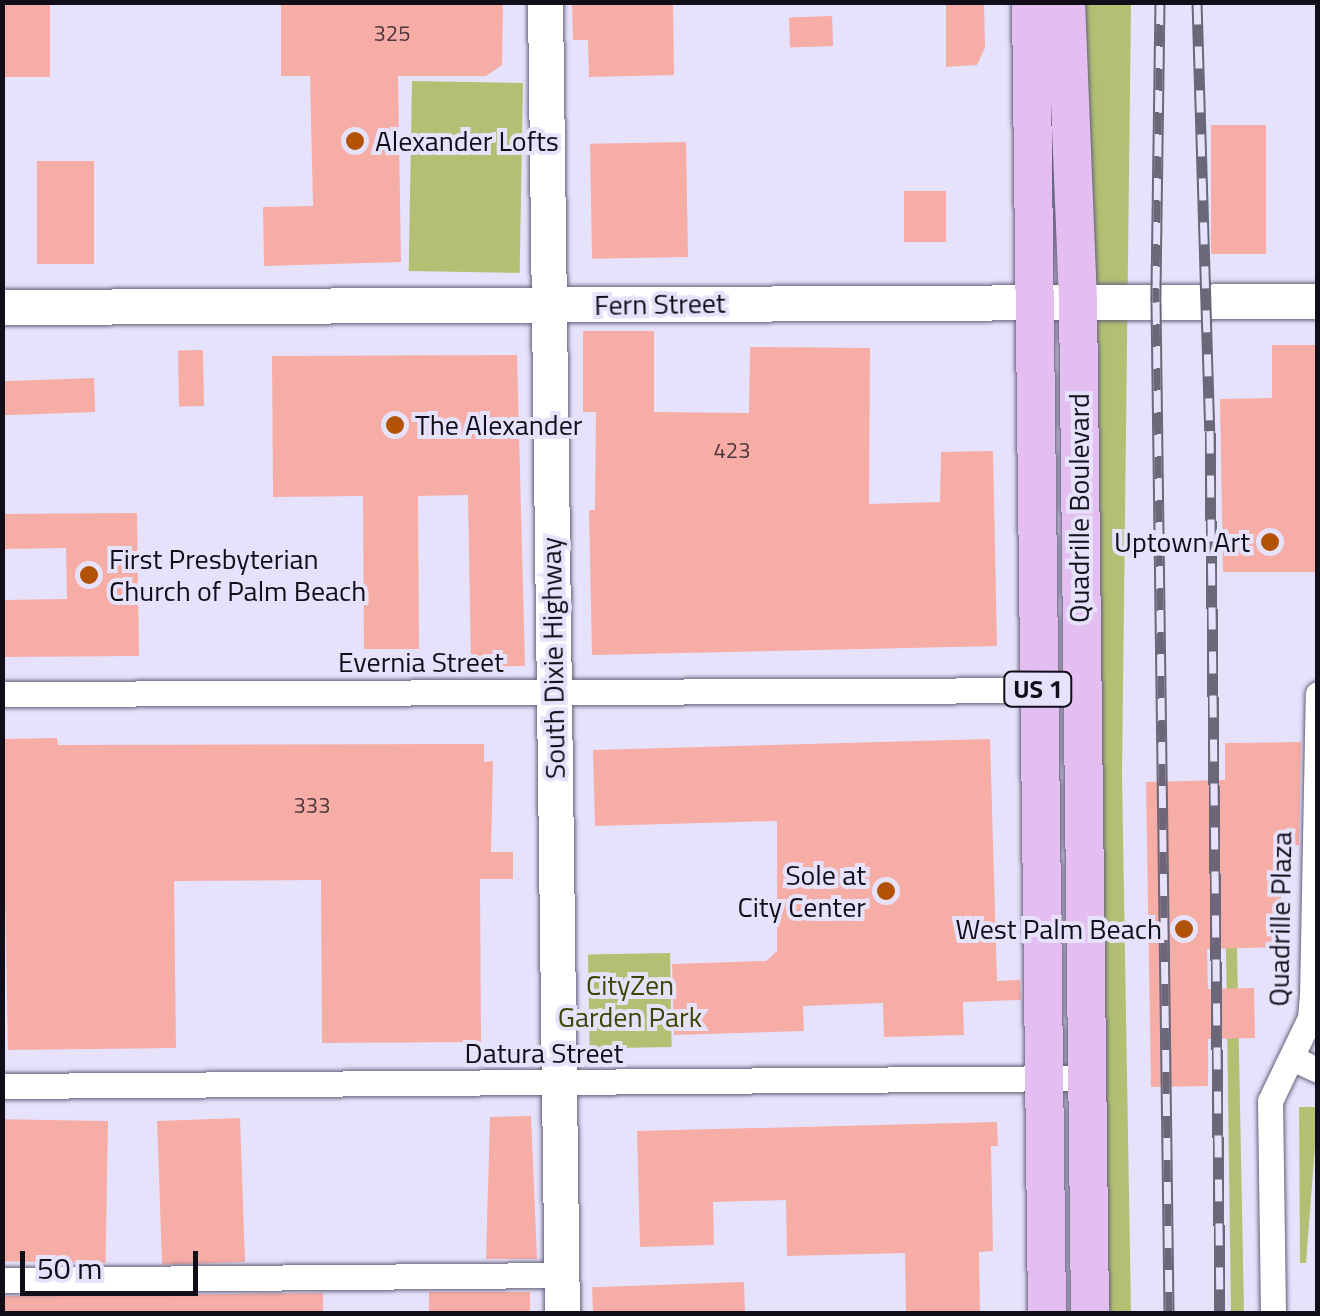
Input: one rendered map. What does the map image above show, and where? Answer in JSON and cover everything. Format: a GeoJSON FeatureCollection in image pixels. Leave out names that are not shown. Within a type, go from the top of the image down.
{"type":"FeatureCollection","features":[{"type":"Feature","properties":{"kind":"main road","name":"Quadrille Boulevard"},"geometry":{"type":"LineString","coordinates":[[1030,2],[1047,1314]]}},
{"type":"Feature","properties":{"kind":"main road","name":"Quadrille Boulevard"},"geometry":{"type":"LineString","coordinates":[[1066,2],[1078,300],[1090,1314]]}},
{"type":"Feature","properties":{"kind":"street","name":"South Dixie Highway"},"geometry":{"type":"LineString","coordinates":[[545,2],[562,1314]]}},
{"type":"Feature","properties":{"kind":"street","name":"Fern Street"},"geometry":{"type":"LineString","coordinates":[[2,307],[1318,301]]}},
{"type":"Feature","properties":{"kind":"street","name":"Evernia Street"},"geometry":{"type":"LineString","coordinates":[[2,694],[1080,690]]}},
{"type":"Feature","properties":{"kind":"street","name":"Quadrille Plaza"},"geometry":{"type":"LineString","coordinates":[[1272,1314],[1270,1101],[1292,1058],[1312,997],[1316,696]]}},
{"type":"Feature","properties":{"kind":"street"},"geometry":{"type":"LineString","coordinates":[[1292,1058],[1318,1070]]}},
{"type":"Feature","properties":{"kind":"street","name":"Datura Street"},"geometry":{"type":"LineString","coordinates":[[2,1086],[1086,1078]]}},
{"type":"Feature","properties":{"kind":"street"},"geometry":{"type":"LineString","coordinates":[[2,1280],[561,1275]]}},
{"type":"Feature","properties":{"kind":"green space"},"geometry":{"type":"Polygon","coordinates":[[[1083,3],[1131,3],[1122,775],[1131,1314],[1102,1313],[1083,3]]]}},
{"type":"Feature","properties":{"kind":"green space"},"geometry":{"type":"Polygon","coordinates":[[[412,81],[523,83],[520,273],[409,271],[412,81]]]}},
{"type":"Feature","properties":{"kind":"green space"},"geometry":{"type":"Polygon","coordinates":[[[1226,948],[1237,948],[1244,1314],[1231,1313],[1226,948]]]}},
{"type":"Feature","properties":{"kind":"green space","name":"CityZen Garden Park"},"geometry":{"type":"Polygon","coordinates":[[[670,953],[672,1047],[590,1048],[588,954],[670,953]]]}},
{"type":"Feature","properties":{"kind":"green space"},"geometry":{"type":"Polygon","coordinates":[[[1299,1107],[1318,1107],[1306,1263],[1300,1263],[1299,1107]]]}},
{"type":"Feature","properties":{"kind":"building"},"geometry":{"type":"Polygon","coordinates":[[[2,2],[50,2],[50,77],[2,77],[2,2]]]}},
{"type":"Feature","properties":{"kind":"building"},"geometry":{"type":"Polygon","coordinates":[[[281,2],[503,2],[502,65],[486,76],[398,76],[401,262],[264,266],[263,207],[313,206],[310,76],[281,76],[281,2]]]}},
{"type":"Feature","properties":{"kind":"building"},"geometry":{"type":"Polygon","coordinates":[[[572,2],[673,2],[674,75],[589,77],[588,40],[573,40],[572,2]]]}},
{"type":"Feature","properties":{"kind":"building"},"geometry":{"type":"Polygon","coordinates":[[[946,2],[984,2],[985,48],[977,65],[946,67],[946,2]]]}},
{"type":"Feature","properties":{"kind":"building"},"geometry":{"type":"Polygon","coordinates":[[[832,16],[833,46],[790,47],[789,18],[832,16]]]}},
{"type":"Feature","properties":{"kind":"building"},"geometry":{"type":"Polygon","coordinates":[[[1211,125],[1266,125],[1266,254],[1211,254],[1211,125]]]}},
{"type":"Feature","properties":{"kind":"building"},"geometry":{"type":"Polygon","coordinates":[[[686,142],[688,257],[592,259],[590,144],[686,142]]]}},
{"type":"Feature","properties":{"kind":"building"},"geometry":{"type":"Polygon","coordinates":[[[37,161],[94,161],[94,264],[37,264],[37,161]]]}},
{"type":"Feature","properties":{"kind":"building"},"geometry":{"type":"Polygon","coordinates":[[[904,191],[946,191],[946,242],[904,242],[904,191]]]}},
{"type":"Feature","properties":{"kind":"building"},"geometry":{"type":"Polygon","coordinates":[[[583,331],[654,331],[654,412],[749,413],[750,347],[870,348],[869,504],[940,502],[941,452],[993,451],[997,646],[592,655],[589,510],[595,510],[596,412],[583,412],[583,331]]]}},
{"type":"Feature","properties":{"kind":"building"},"geometry":{"type":"Polygon","coordinates":[[[1272,345],[1318,345],[1318,572],[1223,572],[1220,399],[1272,398],[1272,345]]]}},
{"type":"Feature","properties":{"kind":"building"},"geometry":{"type":"Polygon","coordinates":[[[178,350],[203,350],[204,406],[179,406],[178,350]]]}},
{"type":"Feature","properties":{"kind":"building","name":"The Alexander"},"geometry":{"type":"Polygon","coordinates":[[[517,355],[525,666],[471,667],[468,495],[418,496],[419,649],[364,649],[363,496],[273,497],[272,356],[517,355]]]}},
{"type":"Feature","properties":{"kind":"building"},"geometry":{"type":"Polygon","coordinates":[[[94,378],[95,412],[3,415],[2,381],[94,378]]]}},
{"type":"Feature","properties":{"kind":"building"},"geometry":{"type":"Polygon","coordinates":[[[137,513],[139,656],[2,657],[2,600],[67,599],[66,548],[2,549],[2,514],[137,513]]]}},
{"type":"Feature","properties":{"kind":"building"},"geometry":{"type":"Polygon","coordinates":[[[57,738],[58,745],[484,744],[484,762],[493,761],[491,852],[513,852],[513,879],[480,879],[481,1042],[322,1043],[321,880],[174,881],[176,1048],[8,1050],[2,739],[57,738]]]}},
{"type":"Feature","properties":{"kind":"building","name":"Sole at City Center"},"geometry":{"type":"Polygon","coordinates":[[[990,739],[997,981],[1020,980],[1021,1000],[963,1002],[964,1035],[884,1037],[883,1003],[803,1006],[804,1031],[674,1035],[672,964],[766,961],[777,951],[777,821],[595,826],[593,750],[990,739]]]}},
{"type":"Feature","properties":{"kind":"building"},"geometry":{"type":"Polygon","coordinates":[[[1301,742],[1299,845],[1281,846],[1281,947],[1207,949],[1208,989],[1254,988],[1255,1038],[1208,1039],[1208,1086],[1151,1087],[1146,782],[1225,780],[1225,743],[1301,742]]]}},
{"type":"Feature","properties":{"kind":"building"},"geometry":{"type":"Polygon","coordinates":[[[531,1116],[537,1259],[486,1259],[490,1117],[531,1116]]]}},
{"type":"Feature","properties":{"kind":"building"},"geometry":{"type":"Polygon","coordinates":[[[240,1118],[245,1262],[162,1265],[157,1121],[240,1118]]]}},
{"type":"Feature","properties":{"kind":"building"},"geometry":{"type":"Polygon","coordinates":[[[2,1119],[108,1121],[106,1263],[2,1261],[2,1119]]]}},
{"type":"Feature","properties":{"kind":"building"},"geometry":{"type":"Polygon","coordinates":[[[997,1122],[998,1146],[991,1146],[993,1251],[979,1252],[980,1314],[906,1314],[905,1253],[787,1256],[786,1200],[713,1202],[714,1245],[640,1247],[637,1131],[997,1122]]]}},
{"type":"Feature","properties":{"kind":"building"},"geometry":{"type":"Polygon","coordinates":[[[744,1282],[745,1314],[593,1314],[592,1287],[744,1282]]]}},
{"type":"Feature","properties":{"kind":"building"},"geometry":{"type":"Polygon","coordinates":[[[429,1292],[530,1292],[530,1314],[429,1314],[429,1292]]]}},
{"type":"Feature","properties":{"kind":"building"},"geometry":{"type":"Polygon","coordinates":[[[323,1293],[323,1314],[4,1314],[3,1296],[323,1293]]]}},
{"type":"Feature","properties":{"kind":"railway"},"geometry":{"type":"LineString","coordinates":[[1160,2],[1156,302],[1169,1314]]}},
{"type":"Feature","properties":{"kind":"railway"},"geometry":{"type":"LineString","coordinates":[[1197,2],[1210,431],[1220,1314]]}},
{"type":"Feature","properties":{"kind":"place","name":"Alexander Lofts"},"geometry":{"type":"Point","coordinates":[355,141]}},
{"type":"Feature","properties":{"kind":"place","name":"The Alexander"},"geometry":{"type":"Point","coordinates":[395,425]}},
{"type":"Feature","properties":{"kind":"place","name":"Uptown Art"},"geometry":{"type":"Point","coordinates":[1270,542]}},
{"type":"Feature","properties":{"kind":"place","name":"First Presbyterian Church of Palm Beach"},"geometry":{"type":"Point","coordinates":[89,575]}},
{"type":"Feature","properties":{"kind":"place","name":"Sole at City Center"},"geometry":{"type":"Point","coordinates":[886,891]}},
{"type":"Feature","properties":{"kind":"place","name":"West Palm Beach"},"geometry":{"type":"Point","coordinates":[1184,929]}}]}
